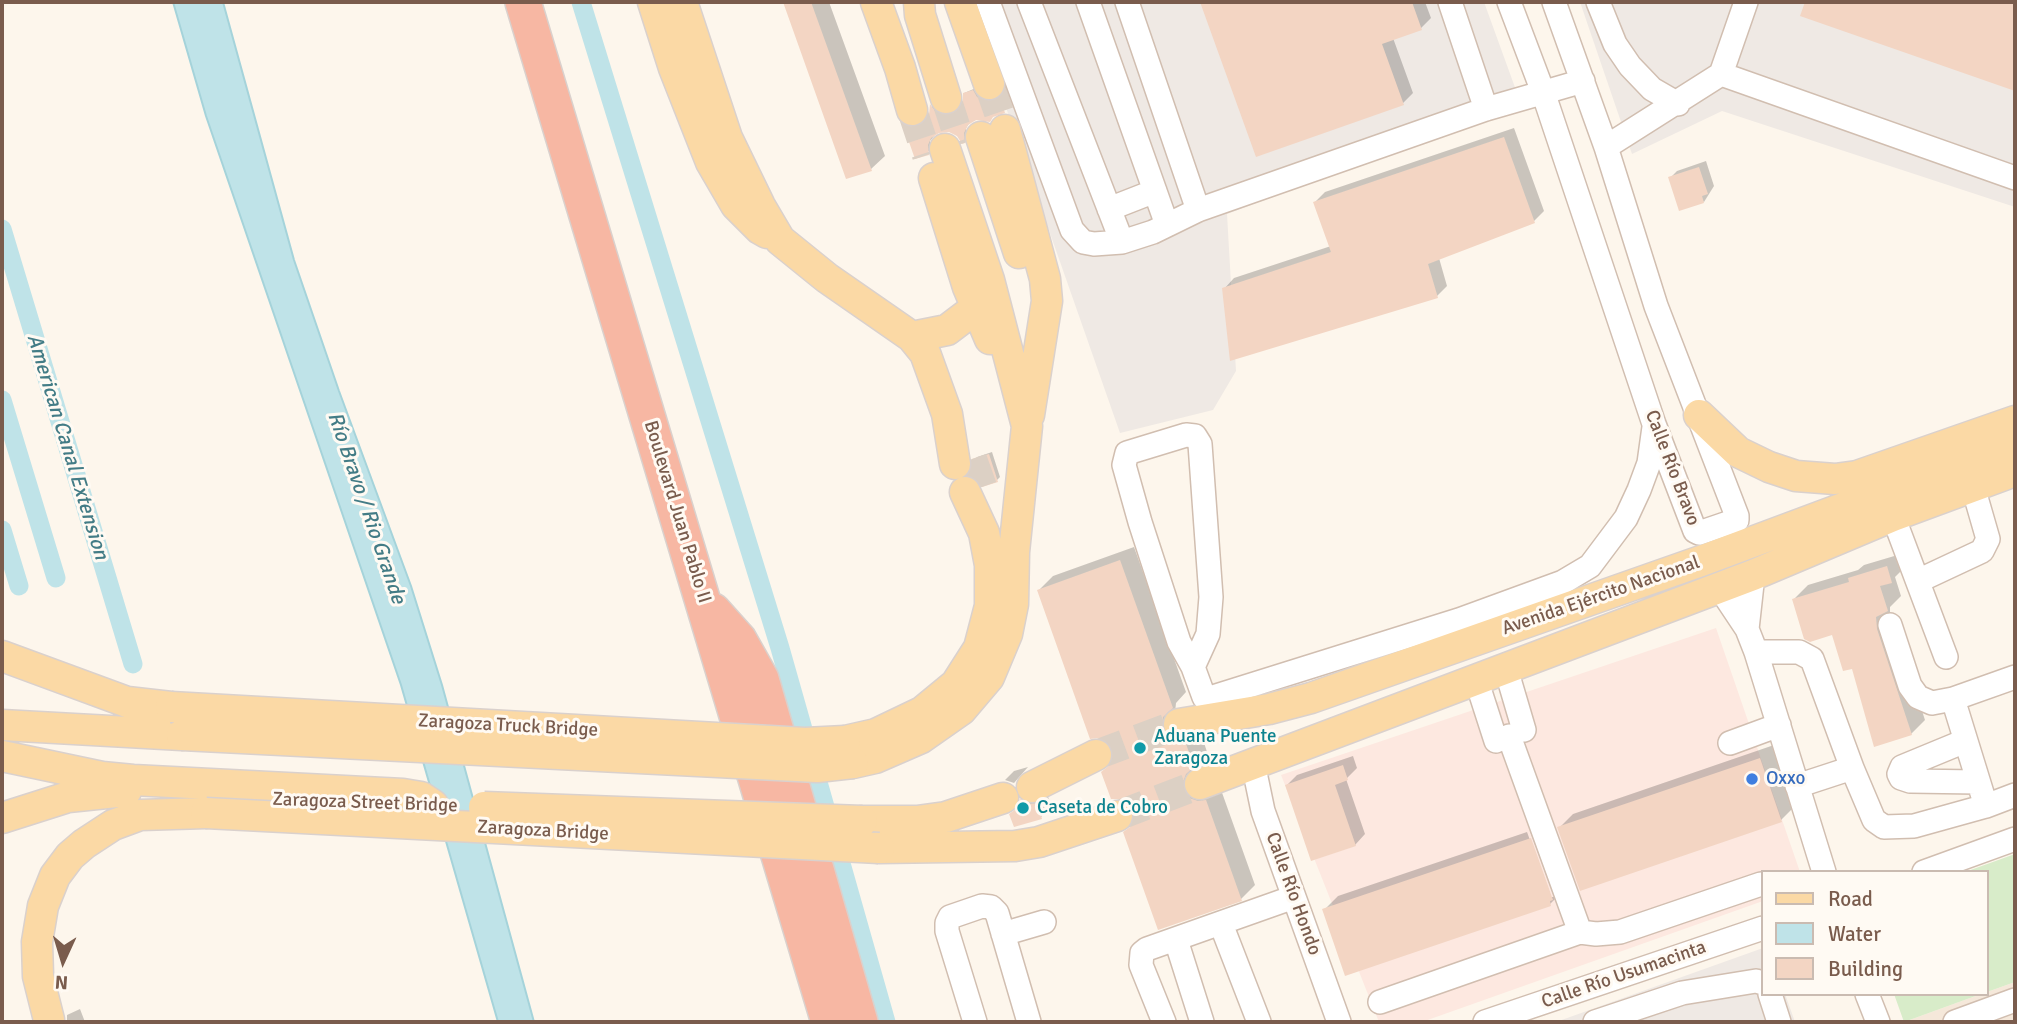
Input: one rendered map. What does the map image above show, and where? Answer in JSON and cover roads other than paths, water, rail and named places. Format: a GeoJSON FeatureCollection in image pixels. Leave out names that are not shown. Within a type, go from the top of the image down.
{"type":"FeatureCollection","features":[{"type":"Feature","properties":{"kind":"highway","name":"Boulevard Juan Pablo II"},"geometry":{"type":"LineString","coordinates":[[523,2],[829,1022]]}},
{"type":"Feature","properties":{"kind":"highway"},"geometry":{"type":"LineString","coordinates":[[704,599],[739,640],[761,679],[860,1022]]}},
{"type":"Feature","properties":{"kind":"main road"},"geometry":{"type":"LineString","coordinates":[[653,2],[674,68],[710,162],[736,205],[760,229],[780,240],[827,278],[912,337],[925,353],[964,461]]}},
{"type":"Feature","properties":{"kind":"main road"},"geometry":{"type":"LineString","coordinates":[[682,2],[727,138],[780,240]]}},
{"type":"Feature","properties":{"kind":"main road"},"geometry":{"type":"LineString","coordinates":[[876,2],[901,68],[949,97]]}},
{"type":"Feature","properties":{"kind":"main road"},"geometry":{"type":"LineString","coordinates":[[949,97],[960,2]]}},
{"type":"Feature","properties":{"kind":"main road"},"geometry":{"type":"LineString","coordinates":[[914,3],[949,97]]}},
{"type":"Feature","properties":{"kind":"main road"},"geometry":{"type":"LineString","coordinates":[[914,3],[949,97]]}},
{"type":"Feature","properties":{"kind":"main road"},"geometry":{"type":"LineString","coordinates":[[964,143],[968,287],[1027,426]]}},
{"type":"Feature","properties":{"kind":"main road"},"geometry":{"type":"LineString","coordinates":[[964,143],[989,281],[1027,426]]}},
{"type":"Feature","properties":{"kind":"main road"},"geometry":{"type":"LineString","coordinates":[[849,752],[897,750],[943,725],[961,710],[989,677],[1007,634],[1013,604],[1014,552],[1027,426],[1047,301],[1045,279],[964,143]]}},
{"type":"Feature","properties":{"kind":"main road"},"geometry":{"type":"LineString","coordinates":[[912,337],[947,330],[976,308]]}},
{"type":"Feature","properties":{"kind":"main road"},"geometry":{"type":"LineString","coordinates":[[1699,415],[1738,452],[1769,467],[1796,476],[1835,479],[1857,477],[2015,421]]}},
{"type":"Feature","properties":{"kind":"main road","name":"Avenida Ejército Nacional"},"geometry":{"type":"LineString","coordinates":[[1179,724],[1242,715],[1311,698],[1689,565],[2015,443]]}},
{"type":"Feature","properties":{"kind":"main road","name":"Avenida Ejército Nacional"},"geometry":{"type":"LineString","coordinates":[[1200,783],[1753,575],[1893,516],[2015,471]]}},
{"type":"Feature","properties":{"kind":"main road"},"geometry":{"type":"LineString","coordinates":[[1719,587],[1720,578],[1726,571],[1853,519],[1929,475]]}},
{"type":"Feature","properties":{"kind":"main road"},"geometry":{"type":"LineString","coordinates":[[849,752],[876,734],[922,712],[956,684],[970,666],[979,648],[990,606],[990,565],[973,489]]}},
{"type":"Feature","properties":{"kind":"main road"},"geometry":{"type":"LineString","coordinates":[[2,656],[176,721]]}},
{"type":"Feature","properties":{"kind":"main road"},"geometry":{"type":"LineString","coordinates":[[2,725],[176,721]]}},
{"type":"Feature","properties":{"kind":"main road","name":"Zaragoza Truck Bridge"},"geometry":{"type":"LineString","coordinates":[[176,721],[817,767],[849,752]]}},
{"type":"Feature","properties":{"kind":"main road"},"geometry":{"type":"LineString","coordinates":[[1031,787],[1096,755]]}},
{"type":"Feature","properties":{"kind":"main road"},"geometry":{"type":"LineString","coordinates":[[3,767],[204,805]]}},
{"type":"Feature","properties":{"kind":"main road"},"geometry":{"type":"LineString","coordinates":[[3,767],[133,780],[403,794],[421,797],[433,805]]}},
{"type":"Feature","properties":{"kind":"main road"},"geometry":{"type":"LineString","coordinates":[[2,819],[36,799],[121,791]]}},
{"type":"Feature","properties":{"kind":"main road"},"geometry":{"type":"LineString","coordinates":[[2,819],[68,797]]}},
{"type":"Feature","properties":{"kind":"main road"},"geometry":{"type":"LineString","coordinates":[[2,819],[32,816],[81,804],[141,798],[204,805]]}},
{"type":"Feature","properties":{"kind":"main road","name":"Zaragoza Street Bridge"},"geometry":{"type":"LineString","coordinates":[[204,805],[433,805],[917,821],[946,817],[1003,798]]}},
{"type":"Feature","properties":{"kind":"main road"},"geometry":{"type":"LineString","coordinates":[[55,1021],[38,976],[37,948],[38,925],[47,891],[55,876],[70,856],[113,825],[140,815],[204,805]]}},
{"type":"Feature","properties":{"kind":"main road","name":"Zaragoza Bridge"},"geometry":{"type":"LineString","coordinates":[[204,805],[879,848],[1015,846],[1039,842],[1117,816]]}},
{"type":"Feature","properties":{"kind":"street"},"geometry":{"type":"LineString","coordinates":[[988,2],[1072,230],[1083,242],[1122,242],[1198,210],[1486,109],[1583,81]]}},
{"type":"Feature","properties":{"kind":"street"},"geometry":{"type":"LineString","coordinates":[[1029,2],[1122,242]]}},
{"type":"Feature","properties":{"kind":"street"},"geometry":{"type":"LineString","coordinates":[[1088,2],[1167,225]]}},
{"type":"Feature","properties":{"kind":"street"},"geometry":{"type":"LineString","coordinates":[[1127,2],[1198,210]]}},
{"type":"Feature","properties":{"kind":"street"},"geometry":{"type":"LineString","coordinates":[[1450,2],[1486,109]]}},
{"type":"Feature","properties":{"kind":"street","name":"Calle Río Bravo"},"geometry":{"type":"LineString","coordinates":[[1509,2],[1544,92],[1654,424],[1695,531],[1699,533],[1737,520],[1737,516],[1656,306],[1606,147],[1554,2]]}},
{"type":"Feature","properties":{"kind":"street"},"geometry":{"type":"LineString","coordinates":[[1598,2],[1615,44],[1639,78],[1678,104]]}},
{"type":"Feature","properties":{"kind":"street"},"geometry":{"type":"LineString","coordinates":[[1606,147],[1721,75],[1746,2]]}},
{"type":"Feature","properties":{"kind":"street"},"geometry":{"type":"LineString","coordinates":[[1721,75],[2015,178]]}},
{"type":"Feature","properties":{"kind":"street"},"geometry":{"type":"LineString","coordinates":[[1109,209],[1155,191]]}},
{"type":"Feature","properties":{"kind":"street"},"geometry":{"type":"LineString","coordinates":[[1594,240],[1631,225]]}},
{"type":"Feature","properties":{"kind":"street"},"geometry":{"type":"LineString","coordinates":[[1193,667],[1208,634],[1211,597],[1200,444],[1198,438],[1191,434],[1127,453],[1124,461],[1140,522],[1179,642],[1193,667],[1204,697],[1210,698],[1459,620],[1563,582],[1590,566],[1626,518],[1649,463],[1654,424]]}},
{"type":"Feature","properties":{"kind":"street"},"geometry":{"type":"LineString","coordinates":[[1918,581],[1982,551],[1988,539],[1973,487]]}},
{"type":"Feature","properties":{"kind":"street"},"geometry":{"type":"LineString","coordinates":[[1893,516],[1946,657]]}},
{"type":"Feature","properties":{"kind":"street"},"geometry":{"type":"LineString","coordinates":[[1747,629],[1753,575]]}},
{"type":"Feature","properties":{"kind":"street"},"geometry":{"type":"LineString","coordinates":[[1719,587],[1747,629],[1756,652],[1823,870]]}},
{"type":"Feature","properties":{"kind":"street"},"geometry":{"type":"LineString","coordinates":[[1890,625],[1910,686],[1917,697],[1932,703],[1953,699],[2015,677]]}},
{"type":"Feature","properties":{"kind":"street"},"geometry":{"type":"LineString","coordinates":[[1756,652],[1799,652],[1812,659],[1874,820],[1884,827],[1914,826],[2015,795]]}},
{"type":"Feature","properties":{"kind":"street"},"geometry":{"type":"LineString","coordinates":[[1506,669],[1510,736]]}},
{"type":"Feature","properties":{"kind":"street"},"geometry":{"type":"LineString","coordinates":[[1476,679],[1510,736],[1580,932]]}},
{"type":"Feature","properties":{"kind":"street"},"geometry":{"type":"LineString","coordinates":[[1953,699],[1986,806]]}},
{"type":"Feature","properties":{"kind":"street"},"geometry":{"type":"LineString","coordinates":[[1730,743],[1779,725]]}},
{"type":"Feature","properties":{"kind":"street"},"geometry":{"type":"LineString","coordinates":[[1965,741],[1902,766],[1899,774],[1901,778],[1910,781],[1977,782]]}},
{"type":"Feature","properties":{"kind":"street","name":"Calle Río Hondo"},"geometry":{"type":"LineString","coordinates":[[1253,763],[1263,811],[1339,1022]]}},
{"type":"Feature","properties":{"kind":"street"},"geometry":{"type":"LineString","coordinates":[[1797,786],[1852,768]]}},
{"type":"Feature","properties":{"kind":"street"},"geometry":{"type":"LineString","coordinates":[[1930,870],[2015,839]]}},
{"type":"Feature","properties":{"kind":"street"},"geometry":{"type":"LineString","coordinates":[[1380,1002],[1580,932],[1620,932],[1761,884]]}},
{"type":"Feature","properties":{"kind":"street"},"geometry":{"type":"LineString","coordinates":[[1164,1022],[1141,965],[1141,958],[1147,949],[1294,897]]}},
{"type":"Feature","properties":{"kind":"street"},"geometry":{"type":"LineString","coordinates":[[975,1022],[947,931],[947,923],[950,917],[982,906],[991,907],[997,913],[1029,1022]]}},
{"type":"Feature","properties":{"kind":"street"},"geometry":{"type":"LineString","coordinates":[[1003,934],[1044,922]]}},
{"type":"Feature","properties":{"kind":"street"},"geometry":{"type":"LineString","coordinates":[[1221,924],[1259,1022]]}},
{"type":"Feature","properties":{"kind":"street","name":"Calle Río Usumacinta"},"geometry":{"type":"LineString","coordinates":[[1485,1022],[1762,928]]}},
{"type":"Feature","properties":{"kind":"street"},"geometry":{"type":"LineString","coordinates":[[1176,940],[1202,1022]]}},
{"type":"Feature","properties":{"kind":"street"},"geometry":{"type":"LineString","coordinates":[[1595,1022],[1682,993],[1756,981],[1762,983]]}},
{"type":"Feature","properties":{"kind":"street"},"geometry":{"type":"LineString","coordinates":[[1771,996],[1779,1022]]}},
{"type":"Feature","properties":{"kind":"street"},"geometry":{"type":"LineString","coordinates":[[1868,996],[1878,1022]]}},
{"type":"Feature","properties":{"kind":"street"},"geometry":{"type":"LineString","coordinates":[[1955,1022],[2015,1000]]}},
{"type":"Feature","properties":{"kind":"water","name":"Río Bravo / Rio Grande"},"geometry":{"type":"Polygon","coordinates":[[[173,2],[223,2],[294,260],[411,586],[442,685],[534,1022],[498,1022],[401,685],[206,116],[173,2]]]}},
{"type":"Feature","properties":{"kind":"waterway"},"geometry":{"type":"LineString","coordinates":[[581,2],[780,648],[886,1022]]}},
{"type":"Feature","properties":{"kind":"waterway","name":"American Canal Extension"},"geometry":{"type":"LineString","coordinates":[[2,229],[133,664]]}},
{"type":"Feature","properties":{"kind":"waterway"},"geometry":{"type":"LineString","coordinates":[[2,400],[56,578]]}},
{"type":"Feature","properties":{"kind":"waterway"},"geometry":{"type":"LineString","coordinates":[[2,530],[19,586]]}},
{"type":"Feature","properties":{"kind":"tunnel"},"geometry":{"type":"LineString","coordinates":[[989,84],[1005,130]]}},
{"type":"Feature","properties":{"kind":"tunnel"},"geometry":{"type":"LineString","coordinates":[[946,98],[961,144]]}},
{"type":"Feature","properties":{"kind":"tunnel"},"geometry":{"type":"LineString","coordinates":[[912,110],[927,155]]}},
{"type":"Feature","properties":{"kind":"tunnel"},"geometry":{"type":"LineString","coordinates":[[972,459],[982,487]]}},
{"type":"Feature","properties":{"kind":"tunnel"},"geometry":{"type":"LineString","coordinates":[[1096,755],[1179,724]]}},
{"type":"Feature","properties":{"kind":"tunnel"},"geometry":{"type":"LineString","coordinates":[[1117,816],[1200,784]]}},
{"type":"Feature","properties":{"kind":"place","name":"Aduana Puente Zaragoza"},"geometry":{"type":"Point","coordinates":[1140,748]}},
{"type":"Feature","properties":{"kind":"place","name":"Oxxo"},"geometry":{"type":"Point","coordinates":[1752,779]}},
{"type":"Feature","properties":{"kind":"place","name":"Caseta de Cobro"},"geometry":{"type":"Point","coordinates":[1023,808]}}]}
